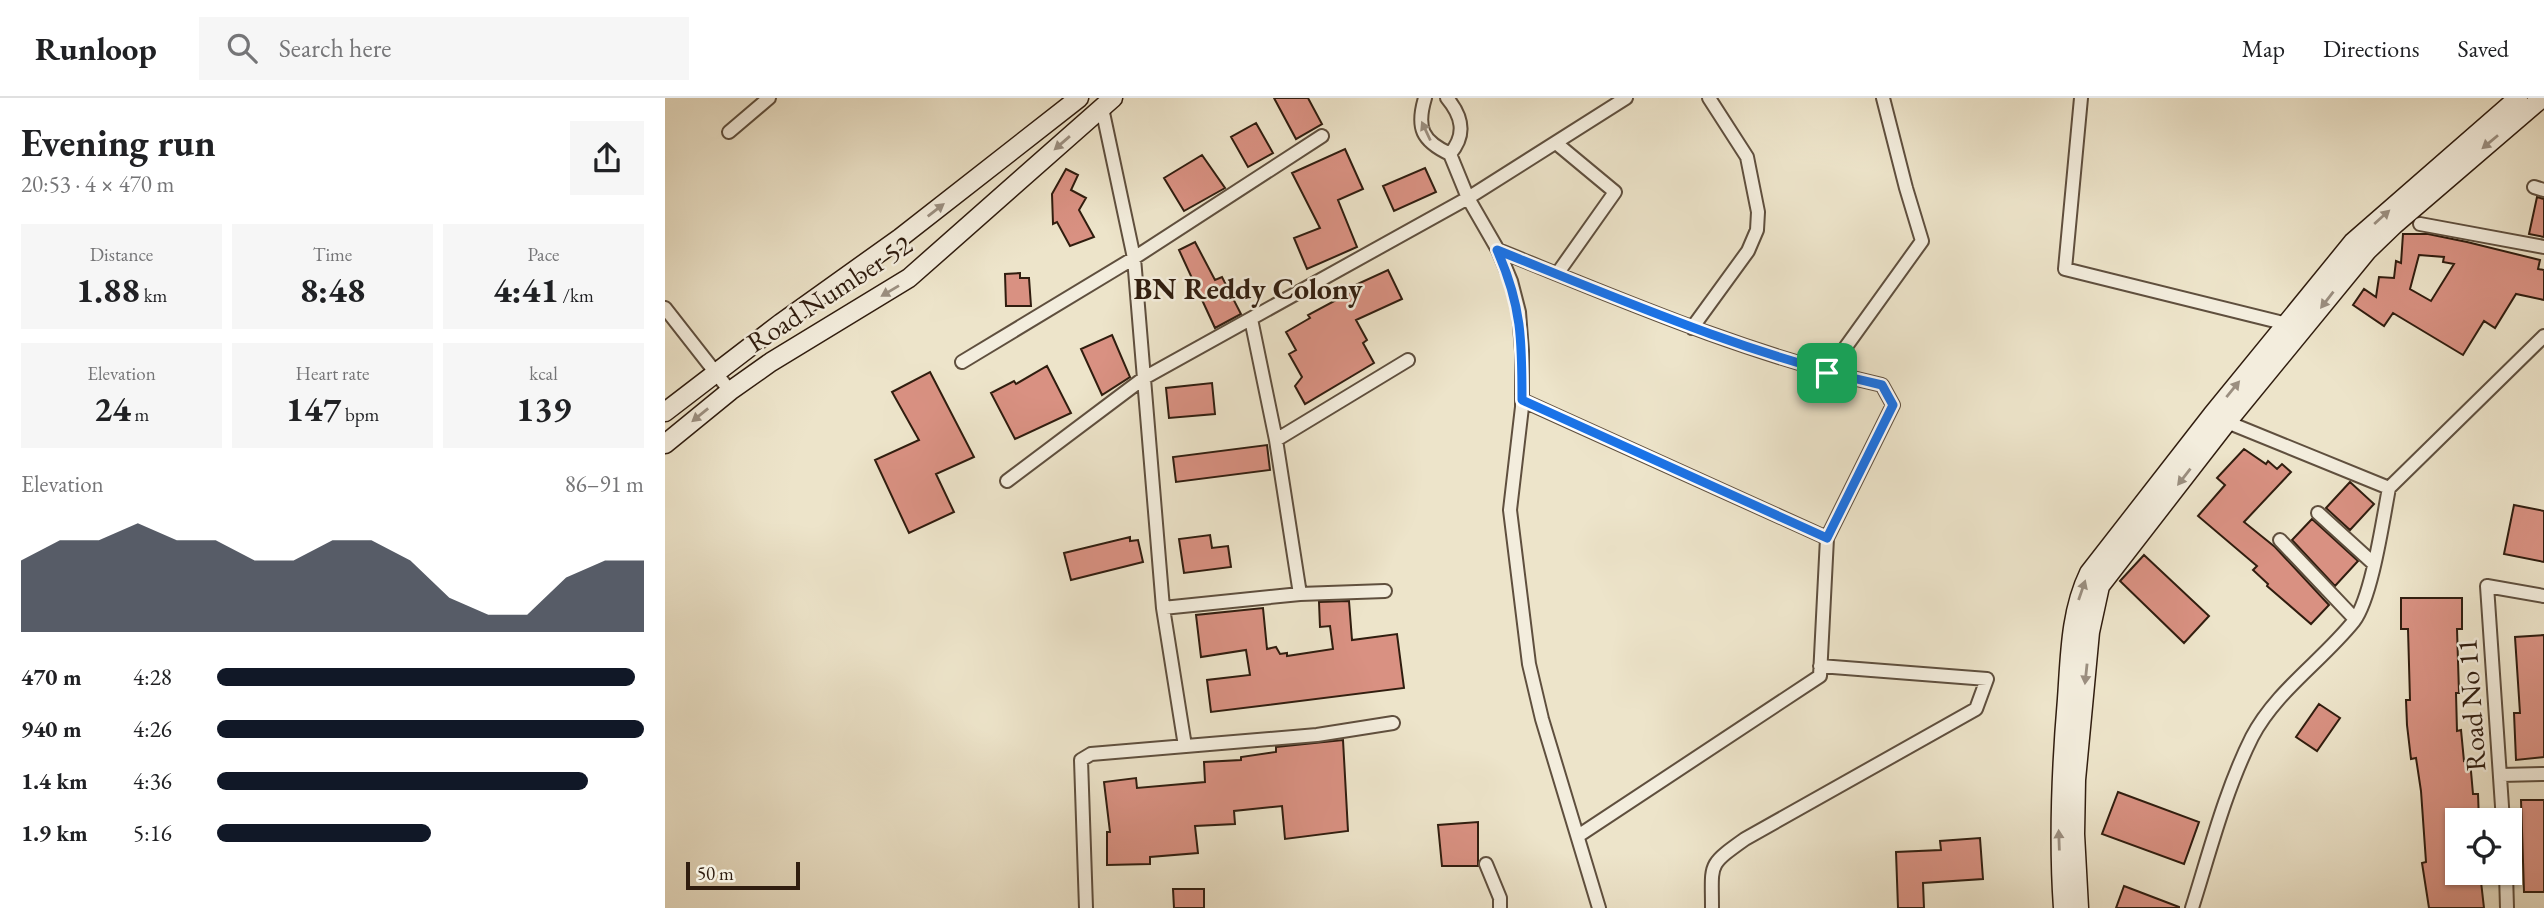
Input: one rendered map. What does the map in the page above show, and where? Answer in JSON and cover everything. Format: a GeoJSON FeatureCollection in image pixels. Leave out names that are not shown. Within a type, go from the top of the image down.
{"type":"FeatureCollection","features":[{"type":"Feature","properties":{"kind":"street"},"geometry":{"type":"LineString","coordinates":[[729,132],[769,98]]}},
{"type":"Feature","properties":{"kind":"street","name":"Road Number 52"},"geometry":{"type":"LineString","coordinates":[[665,412],[781,323],[900,238],[1079,98]]}},
{"type":"Feature","properties":{"kind":"street"},"geometry":{"type":"LineString","coordinates":[[1425,98],[1420,118],[1423,133],[1435,147],[1450,154],[1468,198],[1511,281],[1519,312],[1522,400],[1510,510],[1529,664],[1542,719],[1599,908]]}},
{"type":"Feature","properties":{"kind":"street"},"geometry":{"type":"LineString","coordinates":[[1447,98],[1462,121],[1457,146],[1450,154]]}},
{"type":"Feature","properties":{"kind":"street"},"geometry":{"type":"LineString","coordinates":[[1007,481],[1144,378],[1468,198],[1626,98]]}},
{"type":"Feature","properties":{"kind":"street"},"geometry":{"type":"LineString","coordinates":[[1692,328],[1748,251],[1757,230],[1758,212],[1747,157],[1709,98]]}},
{"type":"Feature","properties":{"kind":"street"},"geometry":{"type":"LineString","coordinates":[[1827,373],[1922,241],[1883,98]]}},
{"type":"Feature","properties":{"kind":"street"},"geometry":{"type":"LineString","coordinates":[[2081,98],[2065,269],[2287,324]]}},
{"type":"Feature","properties":{"kind":"street"},"geometry":{"type":"LineString","coordinates":[[2078,908],[2076,780],[2089,645],[2096,601],[2107,576],[2287,324],[2353,242],[2518,98]]}},
{"type":"Feature","properties":{"kind":"street"},"geometry":{"type":"LineString","coordinates":[[2063,908],[2060,788],[2071,640],[2080,596],[2089,573],[2219,419],[2367,251],[2542,98]]}},
{"type":"Feature","properties":{"kind":"street"},"geometry":{"type":"LineString","coordinates":[[1108,103],[1134,258],[1163,608],[1185,746]]}},
{"type":"Feature","properties":{"kind":"street","name":"Road Number 52"},"geometry":{"type":"LineString","coordinates":[[665,444],[730,391],[771,362],[909,278],[1108,103]]}},
{"type":"Feature","properties":{"kind":"street"},"geometry":{"type":"LineString","coordinates":[[962,362],[1134,258],[1322,136]]}},
{"type":"Feature","properties":{"kind":"street"},"geometry":{"type":"LineString","coordinates":[[1556,143],[1615,192],[1557,274]]}},
{"type":"Feature","properties":{"kind":"street"},"geometry":{"type":"LineString","coordinates":[[2420,224],[2544,247]]}},
{"type":"Feature","properties":{"kind":"street"},"geometry":{"type":"LineString","coordinates":[[1497,250],[1692,328],[1827,373],[1882,385],[1893,405],[1827,538],[1820,676],[1578,836]]}},
{"type":"Feature","properties":{"kind":"street"},"geometry":{"type":"LineString","coordinates":[[665,308],[730,391]]}},
{"type":"Feature","properties":{"kind":"street"},"geometry":{"type":"LineString","coordinates":[[1251,319],[1276,440],[1300,594]]}},
{"type":"Feature","properties":{"kind":"street"},"geometry":{"type":"LineString","coordinates":[[2192,908],[2223,810],[2253,736],[2276,702],[2355,619],[2374,564],[2389,488],[2544,337]]}},
{"type":"Feature","properties":{"kind":"street"},"geometry":{"type":"LineString","coordinates":[[1276,440],[1408,360]]}},
{"type":"Feature","properties":{"kind":"street"},"geometry":{"type":"LineString","coordinates":[[1522,400],[1827,538]]}},
{"type":"Feature","properties":{"kind":"street"},"geometry":{"type":"LineString","coordinates":[[2219,419],[2389,488]]}},
{"type":"Feature","properties":{"kind":"street"},"geometry":{"type":"LineString","coordinates":[[2318,513],[2374,564]]}},
{"type":"Feature","properties":{"kind":"street"},"geometry":{"type":"LineString","coordinates":[[2280,540],[2355,619]]}},
{"type":"Feature","properties":{"kind":"street","name":"Road No 11"},"geometry":{"type":"LineString","coordinates":[[2502,808],[2487,586],[2544,596]]}},
{"type":"Feature","properties":{"kind":"street"},"geometry":{"type":"LineString","coordinates":[[1163,608],[1300,594],[1385,590]]}},
{"type":"Feature","properties":{"kind":"street"},"geometry":{"type":"LineString","coordinates":[[1713,908],[1712,870],[1720,857],[1745,839],[1976,709],[1987,679],[1820,666]]}},
{"type":"Feature","properties":{"kind":"street"},"geometry":{"type":"LineString","coordinates":[[1086,908],[1080,760],[1091,754],[1317,735],[1393,723]]}},
{"type":"Feature","properties":{"kind":"street"},"geometry":{"type":"LineString","coordinates":[[2501,775],[2544,774]]}},
{"type":"Feature","properties":{"kind":"street"},"geometry":{"type":"LineString","coordinates":[[1486,864],[1500,898],[1500,908]]}},
{"type":"Feature","properties":{"kind":"street"},"geometry":{"type":"LineString","coordinates":[[2506,885],[2507,908]]}},
{"type":"Feature","properties":{"kind":"building"},"geometry":{"type":"Polygon","coordinates":[[[1274,98],[1308,98],[1322,124],[1296,139],[1274,98]]]}},
{"type":"Feature","properties":{"kind":"building"},"geometry":{"type":"Polygon","coordinates":[[[1256,123],[1273,153],[1248,167],[1231,137],[1256,123]]]}},
{"type":"Feature","properties":{"kind":"building"},"geometry":{"type":"Polygon","coordinates":[[[1345,149],[1363,189],[1338,200],[1357,247],[1307,269],[1294,238],[1320,228],[1292,173],[1345,149]]]}},
{"type":"Feature","properties":{"kind":"building"},"geometry":{"type":"Polygon","coordinates":[[[1202,155],[1225,188],[1184,211],[1164,178],[1202,155]]]}},
{"type":"Feature","properties":{"kind":"building"},"geometry":{"type":"Polygon","coordinates":[[[1425,168],[1436,192],[1394,211],[1383,186],[1425,168]]]}},
{"type":"Feature","properties":{"kind":"building"},"geometry":{"type":"Polygon","coordinates":[[[1066,169],[1078,175],[1071,190],[1086,198],[1079,210],[1094,237],[1070,246],[1057,222],[1053,224],[1052,194],[1066,169]]]}},
{"type":"Feature","properties":{"kind":"building"},"geometry":{"type":"Polygon","coordinates":[[[2537,197],[2544,199],[2544,237],[2529,234],[2537,197]]]}},
{"type":"Feature","properties":{"kind":"building"},"geometry":{"type":"Polygon","coordinates":[[[2403,234],[2428,234],[2540,260],[2538,269],[2544,270],[2544,300],[2516,294],[2495,328],[2484,321],[2463,355],[2393,313],[2384,326],[2353,305],[2364,289],[2376,297],[2379,277],[2394,278],[2396,261],[2401,263],[2403,234]],[[2419,255],[2410,289],[2431,301],[2454,264],[2443,262],[2444,257],[2419,255]]]}},
{"type":"Feature","properties":{"kind":"building"},"geometry":{"type":"Polygon","coordinates":[[[1195,242],[1215,280],[1222,277],[1241,314],[1215,328],[1179,250],[1195,242]]]}},
{"type":"Feature","properties":{"kind":"building"},"geometry":{"type":"Polygon","coordinates":[[[1388,270],[1402,299],[1356,320],[1367,340],[1363,343],[1374,363],[1305,404],[1295,386],[1302,377],[1289,354],[1296,350],[1286,332],[1310,318],[1308,315],[1353,291],[1351,287],[1388,270]]]}},
{"type":"Feature","properties":{"kind":"building"},"geometry":{"type":"Polygon","coordinates":[[[1020,273],[1020,278],[1029,278],[1031,306],[1006,306],[1005,274],[1020,273]]]}},
{"type":"Feature","properties":{"kind":"building"},"geometry":{"type":"Polygon","coordinates":[[[1112,335],[1130,377],[1102,395],[1081,349],[1112,335]]]}},
{"type":"Feature","properties":{"kind":"building"},"geometry":{"type":"Polygon","coordinates":[[[1047,366],[1071,413],[1015,439],[991,393],[1014,381],[1016,384],[1047,366]]]}},
{"type":"Feature","properties":{"kind":"building"},"geometry":{"type":"Polygon","coordinates":[[[930,372],[974,457],[936,474],[954,512],[909,533],[875,460],[919,440],[892,392],[930,372]]]}},
{"type":"Feature","properties":{"kind":"building"},"geometry":{"type":"Polygon","coordinates":[[[1212,383],[1215,414],[1169,418],[1166,388],[1212,383]]]}},
{"type":"Feature","properties":{"kind":"building"},"geometry":{"type":"Polygon","coordinates":[[[1267,445],[1270,470],[1176,482],[1173,457],[1267,445]]]}},
{"type":"Feature","properties":{"kind":"building"},"geometry":{"type":"Polygon","coordinates":[[[2244,449],[2266,464],[2268,461],[2277,469],[2282,464],[2291,472],[2244,522],[2275,547],[2329,605],[2311,624],[2267,586],[2253,570],[2257,566],[2198,516],[2225,485],[2217,478],[2244,449]]]}},
{"type":"Feature","properties":{"kind":"building"},"geometry":{"type":"Polygon","coordinates":[[[2350,482],[2374,504],[2350,530],[2326,508],[2350,482]]]}},
{"type":"Feature","properties":{"kind":"building"},"geometry":{"type":"Polygon","coordinates":[[[2514,505],[2544,511],[2544,562],[2504,554],[2514,505]]]}},
{"type":"Feature","properties":{"kind":"building"},"geometry":{"type":"Polygon","coordinates":[[[2312,519],[2358,561],[2335,586],[2292,540],[2312,519]]]}},
{"type":"Feature","properties":{"kind":"building"},"geometry":{"type":"Polygon","coordinates":[[[1210,535],[1212,548],[1228,546],[1231,567],[1184,573],[1179,539],[1210,535]]]}},
{"type":"Feature","properties":{"kind":"building"},"geometry":{"type":"Polygon","coordinates":[[[1130,537],[1130,541],[1138,540],[1143,562],[1071,580],[1064,553],[1130,537]]]}},
{"type":"Feature","properties":{"kind":"building"},"geometry":{"type":"Polygon","coordinates":[[[2144,555],[2209,616],[2184,643],[2120,581],[2144,555]]]}},
{"type":"Feature","properties":{"kind":"building"},"geometry":{"type":"Polygon","coordinates":[[[2401,598],[2462,598],[2462,629],[2457,629],[2457,731],[2461,730],[2464,761],[2470,760],[2473,794],[2478,794],[2479,808],[2445,808],[2445,885],[2481,885],[2484,908],[2429,908],[2422,863],[2426,862],[2421,791],[2416,758],[2411,759],[2407,725],[2406,700],[2410,700],[2408,629],[2401,629],[2401,598]]]}},
{"type":"Feature","properties":{"kind":"building"},"geometry":{"type":"Polygon","coordinates":[[[1349,601],[1352,640],[1397,634],[1404,688],[1211,712],[1207,680],[1250,675],[1246,650],[1201,657],[1196,615],[1263,608],[1267,649],[1276,647],[1280,654],[1287,653],[1287,656],[1333,649],[1330,626],[1320,627],[1319,602],[1349,601]]]}},
{"type":"Feature","properties":{"kind":"building"},"geometry":{"type":"Polygon","coordinates":[[[2544,635],[2544,757],[2516,760],[2514,713],[2520,713],[2515,637],[2544,635]]]}},
{"type":"Feature","properties":{"kind":"building"},"geometry":{"type":"Polygon","coordinates":[[[2319,704],[2340,718],[2317,751],[2296,737],[2319,704]]]}},
{"type":"Feature","properties":{"kind":"building"},"geometry":{"type":"Polygon","coordinates":[[[1343,740],[1348,831],[1285,839],[1282,806],[1234,811],[1235,824],[1195,826],[1198,853],[1150,857],[1150,864],[1107,865],[1107,832],[1110,832],[1104,782],[1136,778],[1137,788],[1205,782],[1204,762],[1241,760],[1241,757],[1276,752],[1276,747],[1343,740]]]}},
{"type":"Feature","properties":{"kind":"building"},"geometry":{"type":"Polygon","coordinates":[[[2118,792],[2199,822],[2184,864],[2102,834],[2118,792]]]}},
{"type":"Feature","properties":{"kind":"building"},"geometry":{"type":"Polygon","coordinates":[[[2521,800],[2544,800],[2544,892],[2524,892],[2521,800]]]}},
{"type":"Feature","properties":{"kind":"building"},"geometry":{"type":"Polygon","coordinates":[[[1478,822],[1478,866],[1442,866],[1438,825],[1478,822]]]}},
{"type":"Feature","properties":{"kind":"building"},"geometry":{"type":"Polygon","coordinates":[[[1980,838],[1983,879],[1923,883],[1924,908],[1898,908],[1896,852],[1941,850],[1940,841],[1980,838]]]}},
{"type":"Feature","properties":{"kind":"building"},"geometry":{"type":"Polygon","coordinates":[[[2124,886],[2179,907],[2179,908],[2116,908],[2124,886]]]}},
{"type":"Feature","properties":{"kind":"building"},"geometry":{"type":"Polygon","coordinates":[[[1173,889],[1204,889],[1204,908],[1174,908],[1173,889]]]}},
{"type":"Feature","properties":{"kind":"district","name":"BN Reddy Colony"},"geometry":{"type":"Point","coordinates":[1248,288]}},
{"type":"Feature","properties":{"kind":"route"},"geometry":{"type":"LineString","coordinates":[[1497,250],[1692,328],[1827,373],[1882,385],[1893,405],[1827,538],[1522,400],[1519,312],[1511,281],[1497,250]]}}]}
